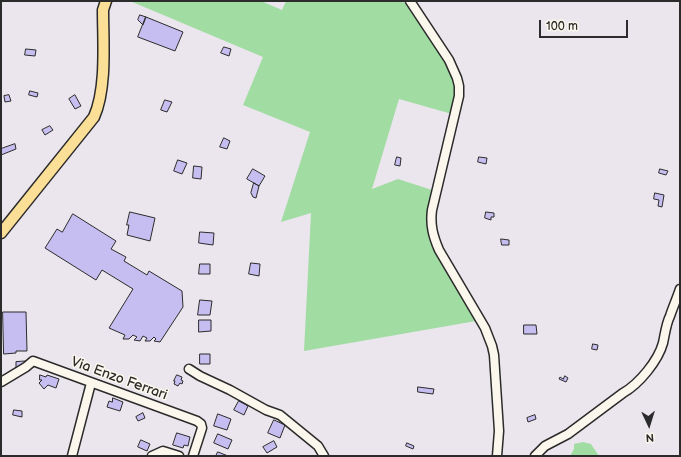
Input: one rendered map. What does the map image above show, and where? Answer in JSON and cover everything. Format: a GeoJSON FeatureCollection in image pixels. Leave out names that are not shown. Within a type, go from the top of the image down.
{"type":"FeatureCollection","features":[{"type":"Feature","properties":{"kind":"main road"},"geometry":{"type":"LineString","coordinates":[[1,233],[94,117],[102,92],[103,10],[106,1]]}},
{"type":"Feature","properties":{"kind":"street"},"geometry":{"type":"LineString","coordinates":[[410,1],[449,60],[454,69],[459,86],[457,108],[430,221],[434,238],[439,250],[485,328],[492,346],[494,355],[499,431],[497,456]]}},
{"type":"Feature","properties":{"kind":"street"},"geometry":{"type":"LineString","coordinates":[[535,456],[545,446],[568,434],[631,388],[648,369],[657,358],[663,344],[670,316],[680,290]]}},
{"type":"Feature","properties":{"kind":"street","name":"Via Enzo Ferrari"},"geometry":{"type":"LineString","coordinates":[[1,382],[33,361],[197,421],[201,424],[202,428],[193,456]]}},
{"type":"Feature","properties":{"kind":"street"},"geometry":{"type":"LineString","coordinates":[[189,369],[266,410],[280,415],[318,446],[324,456]]}},
{"type":"Feature","properties":{"kind":"street"},"geometry":{"type":"LineString","coordinates":[[72,456],[91,382]]}},
{"type":"Feature","properties":{"kind":"street"},"geometry":{"type":"LineString","coordinates":[[152,456],[163,451],[179,456]]}},
{"type":"Feature","properties":{"kind":"green space"},"geometry":{"type":"Polygon","coordinates":[[[130,1],[261,1],[282,10],[286,1],[399,1],[405,3],[450,67],[455,80],[456,98],[452,114],[399,99],[372,189],[398,179],[432,190],[428,216],[428,235],[430,242],[476,321],[304,351],[311,213],[281,222],[310,132],[243,105],[263,57],[130,1]]]}},
{"type":"Feature","properties":{"kind":"green space"},"geometry":{"type":"Polygon","coordinates":[[[583,442],[591,444],[599,456],[570,456],[574,449],[574,444],[583,442]]]}},
{"type":"Feature","properties":{"kind":"building"},"geometry":{"type":"Polygon","coordinates":[[[140,15],[146,17],[143,25],[138,20],[140,15]]]}},
{"type":"Feature","properties":{"kind":"building"},"geometry":{"type":"Polygon","coordinates":[[[146,17],[183,32],[175,51],[138,37],[146,17]]]}},
{"type":"Feature","properties":{"kind":"building"},"geometry":{"type":"Polygon","coordinates":[[[224,47],[231,49],[229,56],[221,53],[224,47]]]}},
{"type":"Feature","properties":{"kind":"building"},"geometry":{"type":"Polygon","coordinates":[[[26,49],[36,50],[35,56],[25,55],[26,49]]]}},
{"type":"Feature","properties":{"kind":"building"},"geometry":{"type":"Polygon","coordinates":[[[30,91],[38,93],[37,97],[29,95],[30,91]]]}},
{"type":"Feature","properties":{"kind":"building"},"geometry":{"type":"Polygon","coordinates":[[[9,95],[11,101],[5,102],[4,96],[9,95]]]}},
{"type":"Feature","properties":{"kind":"building"},"geometry":{"type":"Polygon","coordinates":[[[75,95],[81,106],[75,109],[69,99],[75,95]]]}},
{"type":"Feature","properties":{"kind":"building"},"geometry":{"type":"Polygon","coordinates":[[[165,100],[172,102],[167,112],[161,110],[165,100]]]}},
{"type":"Feature","properties":{"kind":"building"},"geometry":{"type":"Polygon","coordinates":[[[50,126],[53,130],[45,135],[42,130],[50,126]]]}},
{"type":"Feature","properties":{"kind":"building"},"geometry":{"type":"Polygon","coordinates":[[[224,138],[230,141],[227,149],[220,147],[224,138]]]}},
{"type":"Feature","properties":{"kind":"building"},"geometry":{"type":"Polygon","coordinates":[[[15,144],[16,149],[1,155],[1,149],[15,144]]]}},
{"type":"Feature","properties":{"kind":"building"},"geometry":{"type":"Polygon","coordinates":[[[397,157],[401,158],[400,166],[395,165],[397,157]]]}},
{"type":"Feature","properties":{"kind":"building"},"geometry":{"type":"Polygon","coordinates":[[[479,157],[487,158],[486,164],[478,162],[479,157]]]}},
{"type":"Feature","properties":{"kind":"building"},"geometry":{"type":"Polygon","coordinates":[[[178,160],[187,163],[182,174],[174,171],[178,160]]]}},
{"type":"Feature","properties":{"kind":"building"},"geometry":{"type":"Polygon","coordinates":[[[194,166],[202,167],[201,179],[193,178],[194,166]]]}},
{"type":"Feature","properties":{"kind":"building"},"geometry":{"type":"Polygon","coordinates":[[[253,169],[265,176],[259,186],[247,179],[253,169]]]}},
{"type":"Feature","properties":{"kind":"building"},"geometry":{"type":"Polygon","coordinates":[[[660,169],[668,171],[666,175],[659,173],[660,169]]]}},
{"type":"Feature","properties":{"kind":"building"},"geometry":{"type":"Polygon","coordinates":[[[254,183],[259,186],[256,198],[253,197],[251,193],[254,183]]]}},
{"type":"Feature","properties":{"kind":"building"},"geometry":{"type":"Polygon","coordinates":[[[655,193],[664,195],[662,207],[658,206],[659,200],[654,199],[655,193]]]}},
{"type":"Feature","properties":{"kind":"building"},"geometry":{"type":"Polygon","coordinates":[[[130,212],[155,218],[150,241],[127,235],[129,225],[127,225],[130,212]]]}},
{"type":"Feature","properties":{"kind":"building"},"geometry":{"type":"Polygon","coordinates":[[[486,212],[494,213],[494,217],[491,217],[491,220],[485,218],[486,212]]]}},
{"type":"Feature","properties":{"kind":"building"},"geometry":{"type":"Polygon","coordinates":[[[73,214],[116,241],[111,249],[126,257],[124,261],[147,275],[149,271],[182,291],[183,307],[160,342],[154,341],[156,339],[154,337],[150,341],[145,341],[147,338],[143,336],[140,341],[134,340],[137,337],[133,335],[129,339],[123,339],[125,335],[109,328],[133,289],[102,270],[96,280],[45,248],[57,229],[62,232],[73,214]]]}},
{"type":"Feature","properties":{"kind":"building"},"geometry":{"type":"Polygon","coordinates":[[[200,232],[214,233],[213,245],[199,243],[200,232]]]}},
{"type":"Feature","properties":{"kind":"building"},"geometry":{"type":"Polygon","coordinates":[[[501,239],[509,240],[509,245],[502,245],[501,239]]]}},
{"type":"Feature","properties":{"kind":"building"},"geometry":{"type":"Polygon","coordinates":[[[251,263],[260,264],[259,276],[249,274],[251,263]]]}},
{"type":"Feature","properties":{"kind":"building"},"geometry":{"type":"Polygon","coordinates":[[[200,264],[210,264],[210,274],[199,274],[200,264]]]}},
{"type":"Feature","properties":{"kind":"building"},"geometry":{"type":"Polygon","coordinates":[[[200,300],[212,301],[210,315],[198,315],[200,300]]]}},
{"type":"Feature","properties":{"kind":"building"},"geometry":{"type":"Polygon","coordinates":[[[3,312],[26,312],[27,351],[16,351],[16,353],[4,354],[3,312]]]}},
{"type":"Feature","properties":{"kind":"building"},"geometry":{"type":"Polygon","coordinates":[[[199,320],[211,320],[211,331],[199,332],[199,320]]]}},
{"type":"Feature","properties":{"kind":"building"},"geometry":{"type":"Polygon","coordinates":[[[524,325],[536,325],[537,334],[524,334],[524,325]]]}},
{"type":"Feature","properties":{"kind":"building"},"geometry":{"type":"Polygon","coordinates":[[[593,344],[598,345],[597,350],[592,349],[593,344]]]}},
{"type":"Feature","properties":{"kind":"building"},"geometry":{"type":"Polygon","coordinates":[[[200,354],[210,354],[210,364],[200,364],[200,354]]]}},
{"type":"Feature","properties":{"kind":"building"},"geometry":{"type":"Polygon","coordinates":[[[29,361],[16,371],[16,362],[29,361]]]}},
{"type":"Feature","properties":{"kind":"building"},"geometry":{"type":"Polygon","coordinates":[[[40,375],[46,377],[47,375],[59,379],[56,388],[48,385],[44,389],[39,383],[42,380],[40,380],[40,375]]]}},
{"type":"Feature","properties":{"kind":"building"},"geometry":{"type":"Polygon","coordinates":[[[177,375],[182,377],[181,380],[183,381],[182,384],[180,383],[178,386],[174,384],[177,375]]]}},
{"type":"Feature","properties":{"kind":"building"},"geometry":{"type":"Polygon","coordinates":[[[565,376],[568,378],[566,382],[559,379],[560,377],[563,379],[565,376]]]}},
{"type":"Feature","properties":{"kind":"building"},"geometry":{"type":"Polygon","coordinates":[[[418,387],[434,389],[433,394],[418,392],[418,387]]]}},
{"type":"Feature","properties":{"kind":"building"},"geometry":{"type":"Polygon","coordinates":[[[113,398],[123,402],[120,411],[107,407],[109,401],[112,402],[113,398]]]}},
{"type":"Feature","properties":{"kind":"building"},"geometry":{"type":"Polygon","coordinates":[[[239,401],[248,406],[244,415],[234,410],[239,401]]]}},
{"type":"Feature","properties":{"kind":"building"},"geometry":{"type":"Polygon","coordinates":[[[14,410],[22,411],[22,417],[13,415],[14,410]]]}},
{"type":"Feature","properties":{"kind":"building"},"geometry":{"type":"Polygon","coordinates":[[[143,413],[145,418],[138,421],[136,417],[143,413]]]}},
{"type":"Feature","properties":{"kind":"building"},"geometry":{"type":"Polygon","coordinates":[[[218,414],[231,419],[227,430],[214,426],[218,414]]]}},
{"type":"Feature","properties":{"kind":"building"},"geometry":{"type":"Polygon","coordinates":[[[535,415],[536,419],[528,422],[527,418],[535,415]]]}},
{"type":"Feature","properties":{"kind":"building"},"geometry":{"type":"Polygon","coordinates":[[[274,420],[285,425],[280,438],[268,433],[274,420]]]}},
{"type":"Feature","properties":{"kind":"building"},"geometry":{"type":"Polygon","coordinates":[[[177,433],[190,437],[188,446],[184,445],[183,448],[173,445],[177,433]]]}},
{"type":"Feature","properties":{"kind":"building"},"geometry":{"type":"Polygon","coordinates":[[[218,434],[232,440],[228,449],[214,443],[218,434]]]}},
{"type":"Feature","properties":{"kind":"building"},"geometry":{"type":"Polygon","coordinates":[[[141,440],[150,444],[147,451],[138,447],[141,440]]]}},
{"type":"Feature","properties":{"kind":"building"},"geometry":{"type":"Polygon","coordinates":[[[274,441],[277,447],[267,453],[263,447],[274,441]]]}},
{"type":"Feature","properties":{"kind":"building"},"geometry":{"type":"Polygon","coordinates":[[[407,443],[414,446],[413,449],[406,446],[407,443]]]}},
{"type":"Feature","properties":{"kind":"building"},"geometry":{"type":"Polygon","coordinates":[[[218,452],[228,456],[216,456],[218,452]]]}}]}
